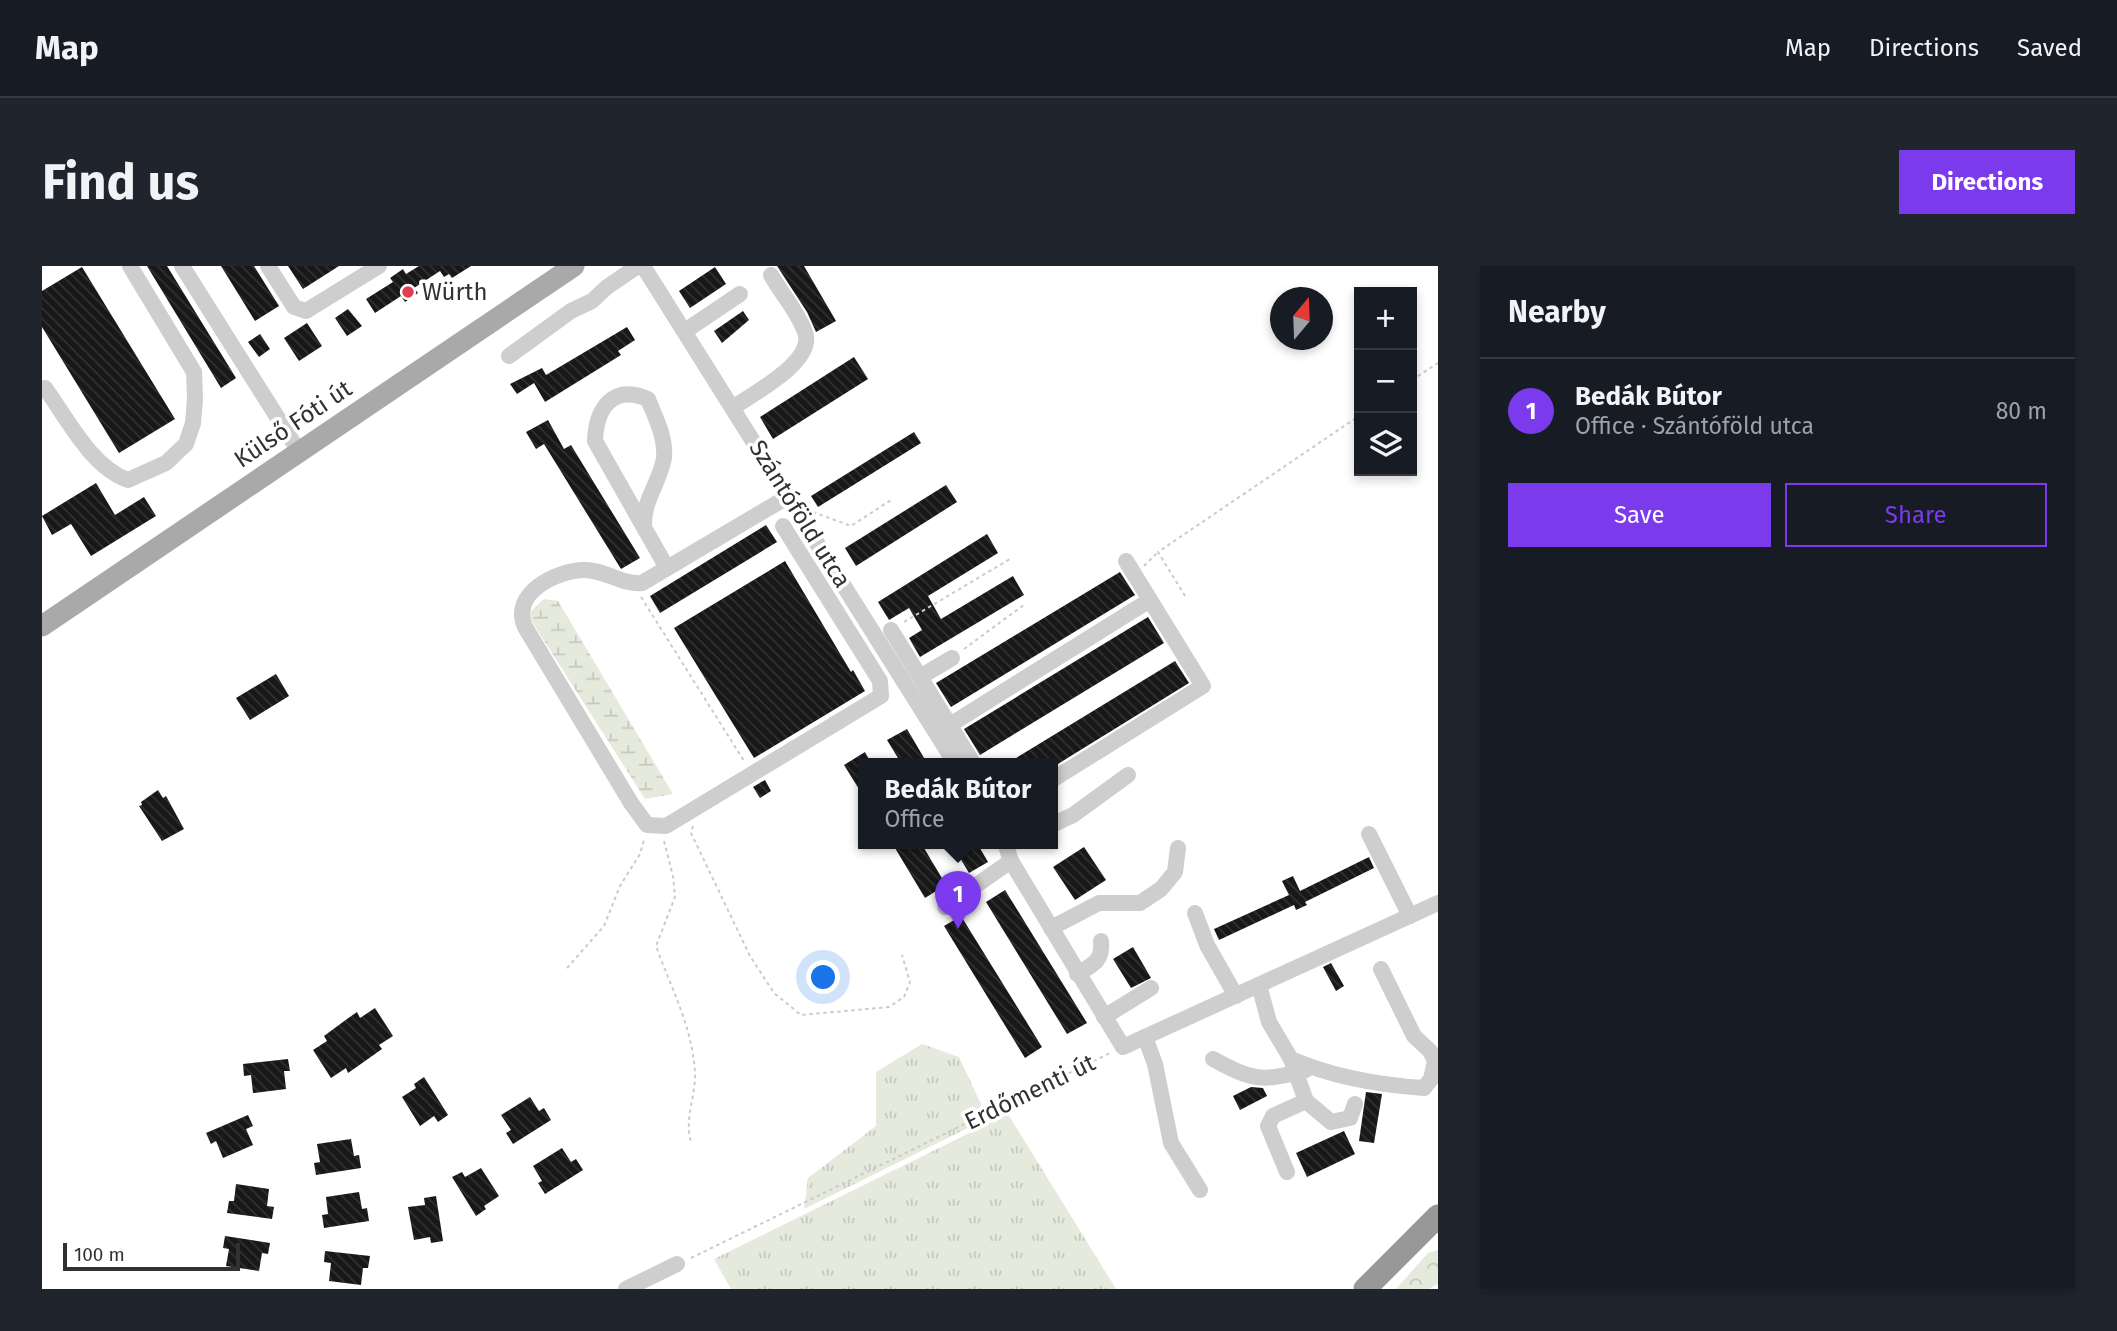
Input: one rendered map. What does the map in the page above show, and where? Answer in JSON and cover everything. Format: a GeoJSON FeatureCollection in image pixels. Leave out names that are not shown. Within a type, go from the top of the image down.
{"type":"FeatureCollection","features":[{"type":"Feature","properties":{"kind":"highway"},"geometry":{"type":"LineString","coordinates":[[1369,1287],[1438,1216]]}},
{"type":"Feature","properties":{"kind":"main road","name":"Külső Fóti út"},"geometry":{"type":"LineString","coordinates":[[42,626],[298,450],[574,266]]}},
{"type":"Feature","properties":{"kind":"street"},"geometry":{"type":"LineString","coordinates":[[43,388],[94,455],[116,476],[128,480],[141,475],[166,463],[186,444],[193,424],[194,372],[130,266]]}},
{"type":"Feature","properties":{"kind":"street"},"geometry":{"type":"LineString","coordinates":[[182,266],[298,450]]}},
{"type":"Feature","properties":{"kind":"street"},"geometry":{"type":"LineString","coordinates":[[268,266],[294,307],[306,310],[317,306],[379,266]]}},
{"type":"Feature","properties":{"kind":"street"},"geometry":{"type":"LineString","coordinates":[[509,356],[640,266]]}},
{"type":"Feature","properties":{"kind":"street","name":"Szántóföld utca"},"geometry":{"type":"LineString","coordinates":[[640,266],[734,407],[798,512],[943,729],[953,758]]}},
{"type":"Feature","properties":{"kind":"street"},"geometry":{"type":"LineString","coordinates":[[734,407],[794,366],[806,346],[806,333],[771,275]]}},
{"type":"Feature","properties":{"kind":"street"},"geometry":{"type":"LineString","coordinates":[[685,331],[740,294]]}},
{"type":"Feature","properties":{"kind":"street"},"geometry":{"type":"LineString","coordinates":[[644,526],[644,509],[664,457],[661,431],[648,399],[634,393],[617,395],[604,407],[596,426],[595,441],[667,568]]}},
{"type":"Feature","properties":{"kind":"street"},"geometry":{"type":"LineString","coordinates":[[783,526],[880,681],[881,696],[666,826],[647,825],[631,803],[521,618],[526,598],[542,582],[583,570],[628,584],[642,583],[789,496]]}},
{"type":"Feature","properties":{"kind":"street"},"geometry":{"type":"LineString","coordinates":[[1058,776],[1203,686],[1126,561]]}},
{"type":"Feature","properties":{"kind":"street"},"geometry":{"type":"LineString","coordinates":[[943,729],[1150,600]]}},
{"type":"Feature","properties":{"kind":"street"},"geometry":{"type":"LineString","coordinates":[[891,630],[920,677],[943,729],[969,758]]}},
{"type":"Feature","properties":{"kind":"street"},"geometry":{"type":"LineString","coordinates":[[920,677],[953,658]]}},
{"type":"Feature","properties":{"kind":"street"},"geometry":{"type":"LineString","coordinates":[[1058,822],[1073,815],[1128,775]]}},
{"type":"Feature","properties":{"kind":"street"},"geometry":{"type":"LineString","coordinates":[[1369,834],[1410,916]]}},
{"type":"Feature","properties":{"kind":"street"},"geometry":{"type":"LineString","coordinates":[[1051,928],[1099,903],[1140,904],[1161,890],[1175,872],[1178,848]]}},
{"type":"Feature","properties":{"kind":"street"},"geometry":{"type":"LineString","coordinates":[[945,907],[1010,849],[1077,974],[1123,1047]]}},
{"type":"Feature","properties":{"kind":"street","name":"Erdőmenti út"},"geometry":{"type":"LineString","coordinates":[[1123,1047],[1438,903]]}},
{"type":"Feature","properties":{"kind":"street"},"geometry":{"type":"LineString","coordinates":[[1195,913],[1207,945],[1236,996]]}},
{"type":"Feature","properties":{"kind":"street"},"geometry":{"type":"LineString","coordinates":[[1077,974],[1097,962],[1102,953],[1101,941]]}},
{"type":"Feature","properties":{"kind":"street"},"geometry":{"type":"LineString","coordinates":[[1213,1059],[1246,1077],[1277,1078],[1301,1067],[1390,1086],[1424,1088],[1431,1079],[1435,1060],[1430,1051],[1414,1036],[1381,969]]}},
{"type":"Feature","properties":{"kind":"street"},"geometry":{"type":"LineString","coordinates":[[1259,985],[1269,1021],[1301,1067],[1306,1101],[1331,1122],[1350,1118],[1355,1104]]}},
{"type":"Feature","properties":{"kind":"street"},"geometry":{"type":"LineString","coordinates":[[1104,1017],[1151,988]]}},
{"type":"Feature","properties":{"kind":"street"},"geometry":{"type":"LineString","coordinates":[[1145,1037],[1155,1064],[1171,1143],[1200,1190]]}},
{"type":"Feature","properties":{"kind":"street"},"geometry":{"type":"LineString","coordinates":[[1287,1172],[1268,1126],[1273,1116],[1306,1101]]}},
{"type":"Feature","properties":{"kind":"street"},"geometry":{"type":"LineString","coordinates":[[626,1289],[677,1264]]}},
{"type":"Feature","properties":{"kind":"path"},"geometry":{"type":"LineString","coordinates":[[1417,377],[1438,363]]}},
{"type":"Feature","properties":{"kind":"path"},"geometry":{"type":"LineString","coordinates":[[1185,596],[1158,552],[1354,419]]}},
{"type":"Feature","properties":{"kind":"path"},"geometry":{"type":"LineString","coordinates":[[798,512],[818,513],[850,526],[891,500]]}},
{"type":"Feature","properties":{"kind":"path"},"geometry":{"type":"LineString","coordinates":[[891,630],[1010,559]]}},
{"type":"Feature","properties":{"kind":"path"},"geometry":{"type":"LineString","coordinates":[[642,583],[639,594],[751,773]]}},
{"type":"Feature","properties":{"kind":"path"},"geometry":{"type":"LineString","coordinates":[[953,658],[1025,604]]}},
{"type":"Feature","properties":{"kind":"path"},"geometry":{"type":"LineString","coordinates":[[696,807],[691,833],[750,956],[774,993],[801,1015],[889,1007],[904,997],[910,982],[902,955]]}},
{"type":"Feature","properties":{"kind":"path"},"geometry":{"type":"LineString","coordinates":[[567,968],[604,926],[620,886],[640,854],[647,825]]}},
{"type":"Feature","properties":{"kind":"path"},"geometry":{"type":"LineString","coordinates":[[666,826],[663,846],[673,876],[675,897],[656,946],[690,1030],[695,1073],[686,1126],[691,1142]]}},
{"type":"Feature","properties":{"kind":"path","name":"Erdőmenti út"},"geometry":{"type":"LineString","coordinates":[[677,1264],[1123,1047]]}},
{"type":"Feature","properties":{"kind":"green space"},"geometry":{"type":"Polygon","coordinates":[[[544,599],[558,601],[673,794],[645,799],[529,617],[531,611],[544,599]]]}},
{"type":"Feature","properties":{"kind":"green space"},"geometry":{"type":"Polygon","coordinates":[[[922,1044],[959,1057],[981,1104],[980,1122],[804,1209],[808,1178],[876,1126],[876,1072],[922,1044]]]}},
{"type":"Feature","properties":{"kind":"green space"},"geometry":{"type":"Polygon","coordinates":[[[1008,1114],[1116,1289],[731,1289],[714,1259],[1008,1114]]]}},
{"type":"Feature","properties":{"kind":"green space"},"geometry":{"type":"Polygon","coordinates":[[[1438,1250],[1438,1284],[1429,1289],[1396,1289],[1428,1253],[1438,1250]]]}},
{"type":"Feature","properties":{"kind":"building"},"geometry":{"type":"Polygon","coordinates":[[[147,266],[167,266],[236,378],[221,388],[147,266]]]}},
{"type":"Feature","properties":{"kind":"building"},"geometry":{"type":"Polygon","coordinates":[[[221,266],[254,266],[279,306],[255,321],[221,266]]]}},
{"type":"Feature","properties":{"kind":"building"},"geometry":{"type":"Polygon","coordinates":[[[288,266],[339,266],[303,289],[288,266]]]}},
{"type":"Feature","properties":{"kind":"building"},"geometry":{"type":"Polygon","coordinates":[[[419,266],[471,266],[452,278],[449,274],[444,277],[440,271],[414,288],[418,293],[405,302],[401,296],[375,313],[366,299],[393,282],[390,278],[403,269],[406,274],[419,266]]]}},
{"type":"Feature","properties":{"kind":"building"},"geometry":{"type":"Polygon","coordinates":[[[777,266],[804,266],[836,321],[816,332],[807,312],[777,266]]]}},
{"type":"Feature","properties":{"kind":"building"},"geometry":{"type":"Polygon","coordinates":[[[82,267],[175,419],[119,453],[42,327],[42,291],[82,267]]]}},
{"type":"Feature","properties":{"kind":"building"},"geometry":{"type":"Polygon","coordinates":[[[715,267],[726,284],[690,308],[679,291],[715,267]]]}},
{"type":"Feature","properties":{"kind":"building"},"geometry":{"type":"Polygon","coordinates":[[[348,309],[362,326],[347,336],[335,318],[348,309]]]}},
{"type":"Feature","properties":{"kind":"building"},"geometry":{"type":"Polygon","coordinates":[[[743,311],[749,320],[722,343],[714,331],[743,311]]]}},
{"type":"Feature","properties":{"kind":"building"},"geometry":{"type":"Polygon","coordinates":[[[307,323],[322,346],[299,361],[284,338],[307,323]]]}},
{"type":"Feature","properties":{"kind":"building"},"geometry":{"type":"Polygon","coordinates":[[[627,327],[635,340],[618,351],[621,355],[545,402],[534,383],[517,394],[510,384],[542,368],[546,375],[627,327]]]}},
{"type":"Feature","properties":{"kind":"building"},"geometry":{"type":"Polygon","coordinates":[[[260,334],[270,349],[259,357],[248,342],[260,334]]]}},
{"type":"Feature","properties":{"kind":"building"},"geometry":{"type":"Polygon","coordinates":[[[854,357],[868,379],[773,439],[760,417],[854,357]]]}},
{"type":"Feature","properties":{"kind":"building"},"geometry":{"type":"Polygon","coordinates":[[[548,420],[564,449],[571,445],[640,558],[621,569],[544,444],[536,449],[526,432],[548,420]]]}},
{"type":"Feature","properties":{"kind":"building"},"geometry":{"type":"Polygon","coordinates":[[[914,432],[921,443],[818,507],[811,496],[914,432]]]}},
{"type":"Feature","properties":{"kind":"building"},"geometry":{"type":"Polygon","coordinates":[[[96,483],[115,515],[144,497],[156,516],[91,556],[71,524],[52,535],[42,516],[96,483]]]}},
{"type":"Feature","properties":{"kind":"building"},"geometry":{"type":"Polygon","coordinates":[[[946,485],[957,502],[856,566],[845,548],[946,485]]]}},
{"type":"Feature","properties":{"kind":"building"},"geometry":{"type":"Polygon","coordinates":[[[766,525],[777,542],[660,613],[650,596],[766,525]]]}},
{"type":"Feature","properties":{"kind":"building"},"geometry":{"type":"Polygon","coordinates":[[[987,534],[998,553],[928,596],[941,619],[1013,576],[1024,595],[920,657],[909,638],[922,630],[909,608],[889,620],[878,602],[987,534]]]}},
{"type":"Feature","properties":{"kind":"building"},"geometry":{"type":"Polygon","coordinates":[[[785,561],[865,691],[754,758],[674,628],[785,561]]]}},
{"type":"Feature","properties":{"kind":"building"},"geometry":{"type":"Polygon","coordinates":[[[1120,572],[1135,595],[951,707],[936,683],[1120,572]]]}},
{"type":"Feature","properties":{"kind":"building"},"geometry":{"type":"Polygon","coordinates":[[[1148,617],[1164,643],[980,755],[964,729],[1148,617]]]}},
{"type":"Feature","properties":{"kind":"building"},"geometry":{"type":"Polygon","coordinates":[[[1175,661],[1189,683],[1058,764],[1058,758],[1016,758],[1175,661]]]}},
{"type":"Feature","properties":{"kind":"building"},"geometry":{"type":"Polygon","coordinates":[[[276,674],[289,696],[250,720],[236,698],[276,674]]]}},
{"type":"Feature","properties":{"kind":"building"},"geometry":{"type":"Polygon","coordinates":[[[907,729],[924,758],[898,758],[887,740],[907,729]]]}},
{"type":"Feature","properties":{"kind":"building"},"geometry":{"type":"Polygon","coordinates":[[[865,752],[868,758],[858,758],[858,787],[844,765],[865,752]]]}},
{"type":"Feature","properties":{"kind":"building"},"geometry":{"type":"Polygon","coordinates":[[[765,780],[771,791],[760,798],[753,787],[765,780]]]}},
{"type":"Feature","properties":{"kind":"building"},"geometry":{"type":"Polygon","coordinates":[[[158,790],[163,798],[166,796],[184,829],[162,841],[139,806],[158,790]]]}},
{"type":"Feature","properties":{"kind":"building"},"geometry":{"type":"Polygon","coordinates":[[[1084,847],[1106,880],[1075,900],[1053,867],[1084,847]]]}},
{"type":"Feature","properties":{"kind":"building"},"geometry":{"type":"Polygon","coordinates":[[[896,849],[925,849],[946,885],[925,898],[896,849]]]}},
{"type":"Feature","properties":{"kind":"building"},"geometry":{"type":"Polygon","coordinates":[[[955,849],[980,849],[988,862],[969,873],[955,849]]]}},
{"type":"Feature","properties":{"kind":"building"},"geometry":{"type":"Polygon","coordinates":[[[1369,857],[1374,868],[1305,902],[1307,905],[1296,910],[1294,905],[1219,940],[1214,929],[1289,895],[1282,881],[1293,876],[1300,891],[1369,857]]]}},
{"type":"Feature","properties":{"kind":"building"},"geometry":{"type":"Polygon","coordinates":[[[1005,890],[1087,1023],[1067,1034],[986,902],[1005,890]]]}},
{"type":"Feature","properties":{"kind":"building"},"geometry":{"type":"Polygon","coordinates":[[[961,916],[1042,1047],[1025,1058],[944,926],[961,916]]]}},
{"type":"Feature","properties":{"kind":"building"},"geometry":{"type":"Polygon","coordinates":[[[1133,947],[1151,978],[1131,988],[1113,959],[1133,947]]]}},
{"type":"Feature","properties":{"kind":"building"},"geometry":{"type":"Polygon","coordinates":[[[1331,963],[1344,986],[1336,991],[1323,967],[1331,963]]]}},
{"type":"Feature","properties":{"kind":"building"},"geometry":{"type":"Polygon","coordinates":[[[375,1008],[393,1036],[379,1045],[382,1049],[348,1073],[346,1068],[331,1078],[313,1050],[327,1041],[324,1036],[357,1012],[360,1018],[375,1008]]]}},
{"type":"Feature","properties":{"kind":"building"},"geometry":{"type":"Polygon","coordinates":[[[288,1059],[290,1071],[284,1071],[286,1089],[253,1093],[251,1075],[244,1076],[243,1064],[288,1059]]]}},
{"type":"Feature","properties":{"kind":"building"},"geometry":{"type":"Polygon","coordinates":[[[424,1077],[448,1115],[438,1122],[434,1116],[420,1126],[402,1097],[416,1088],[414,1084],[424,1077]]]}},
{"type":"Feature","properties":{"kind":"building"},"geometry":{"type":"Polygon","coordinates":[[[1251,1087],[1263,1088],[1267,1096],[1240,1110],[1233,1096],[1251,1087]]]}},
{"type":"Feature","properties":{"kind":"building"},"geometry":{"type":"Polygon","coordinates":[[[1366,1092],[1382,1094],[1374,1143],[1359,1141],[1366,1092]]]}},
{"type":"Feature","properties":{"kind":"building"},"geometry":{"type":"Polygon","coordinates":[[[530,1097],[539,1111],[544,1108],[551,1120],[513,1144],[506,1133],[511,1130],[501,1115],[530,1097]]]}},
{"type":"Feature","properties":{"kind":"building"},"geometry":{"type":"Polygon","coordinates":[[[248,1115],[253,1126],[246,1129],[253,1145],[223,1158],[216,1141],[211,1144],[206,1133],[248,1115]]]}},
{"type":"Feature","properties":{"kind":"building"},"geometry":{"type":"Polygon","coordinates":[[[1344,1131],[1355,1154],[1307,1177],[1296,1153],[1344,1131]]]}},
{"type":"Feature","properties":{"kind":"building"},"geometry":{"type":"Polygon","coordinates":[[[351,1139],[354,1156],[359,1155],[361,1168],[316,1175],[314,1163],[320,1162],[317,1144],[351,1139]]]}},
{"type":"Feature","properties":{"kind":"building"},"geometry":{"type":"Polygon","coordinates":[[[562,1148],[571,1162],[576,1159],[583,1170],[545,1194],[538,1183],[542,1181],[533,1166],[562,1148]]]}},
{"type":"Feature","properties":{"kind":"building"},"geometry":{"type":"Polygon","coordinates":[[[481,1168],[499,1196],[484,1206],[486,1209],[476,1216],[452,1177],[462,1172],[465,1177],[481,1168]]]}},
{"type":"Feature","properties":{"kind":"building"},"geometry":{"type":"Polygon","coordinates":[[[236,1184],[269,1189],[267,1206],[274,1207],[272,1219],[227,1213],[229,1201],[234,1201],[236,1184]]]}},
{"type":"Feature","properties":{"kind":"building"},"geometry":{"type":"Polygon","coordinates":[[[359,1192],[362,1209],[367,1208],[369,1221],[324,1228],[322,1215],[328,1214],[326,1197],[359,1192]]]}},
{"type":"Feature","properties":{"kind":"building"},"geometry":{"type":"Polygon","coordinates":[[[436,1196],[443,1241],[431,1243],[430,1237],[414,1240],[408,1207],[425,1205],[424,1198],[436,1196]]]}},
{"type":"Feature","properties":{"kind":"building"},"geometry":{"type":"Polygon","coordinates":[[[225,1236],[270,1243],[268,1254],[262,1253],[259,1271],[226,1266],[229,1249],[223,1248],[225,1236]]]}},
{"type":"Feature","properties":{"kind":"building"},"geometry":{"type":"Polygon","coordinates":[[[325,1251],[370,1256],[368,1268],[363,1268],[361,1285],[329,1281],[331,1263],[324,1262],[325,1251]]]}},
{"type":"Feature","properties":{"kind":"place","name":"Würth"},"geometry":{"type":"Point","coordinates":[408,292]}},
{"type":"Feature","properties":{"kind":"place","name":"Bedák Bútor"},"geometry":{"type":"Point","coordinates":[958,929]}}]}
